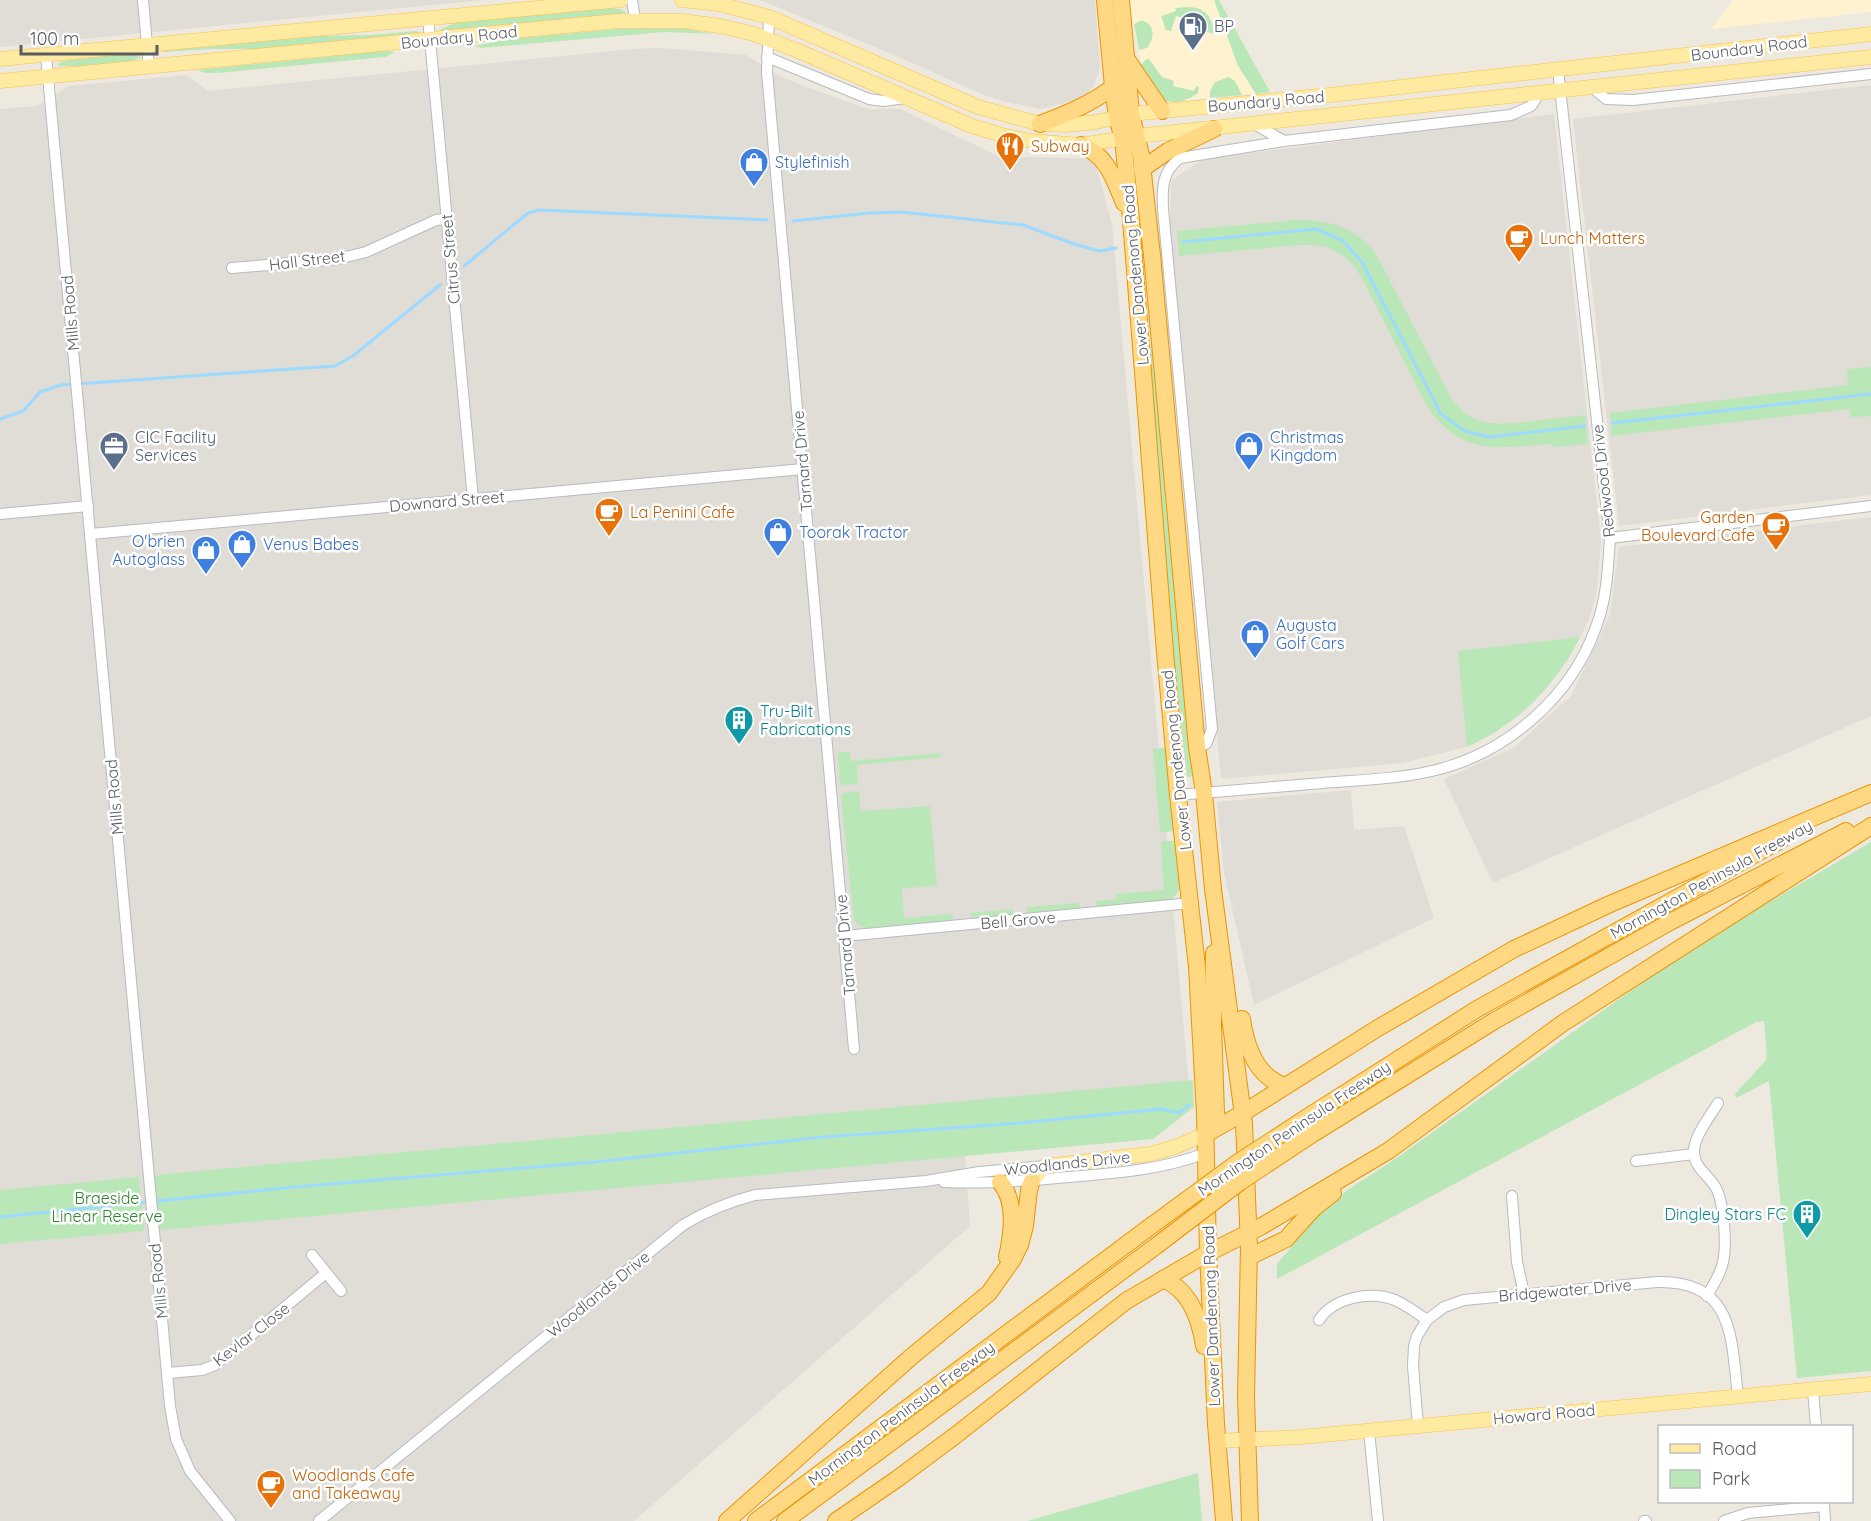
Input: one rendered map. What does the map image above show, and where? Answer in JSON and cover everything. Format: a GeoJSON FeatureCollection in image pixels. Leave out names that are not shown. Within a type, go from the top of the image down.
{"type":"FeatureCollection","features":[{"type":"Feature","properties":{"kind":"highway","name":"Lower Dandenong Road"},"geometry":{"type":"LineString","coordinates":[[1105,0],[1113,87],[1142,169],[1197,747],[1215,906],[1243,1113],[1249,1233],[1246,1440],[1250,1521]]}},
{"type":"Feature","properties":{"kind":"highway","name":"Lower Dandenong Road"},"geometry":{"type":"LineString","coordinates":[[1121,0],[1126,57],[1124,115]]}},
{"type":"Feature","properties":{"kind":"highway"},"geometry":{"type":"LineString","coordinates":[[1126,57],[1162,111]]}},
{"type":"Feature","properties":{"kind":"highway"},"geometry":{"type":"LineString","coordinates":[[1040,124],[1075,110],[1113,87]]}},
{"type":"Feature","properties":{"kind":"highway"},"geometry":{"type":"LineString","coordinates":[[1142,169],[1168,151],[1214,129]]}},
{"type":"Feature","properties":{"kind":"highway","name":"Lower Dandenong Road"},"geometry":{"type":"LineString","coordinates":[[1130,138],[1131,220],[1144,399],[1178,795],[1191,903],[1211,1131]]}},
{"type":"Feature","properties":{"kind":"highway"},"geometry":{"type":"LineString","coordinates":[[1081,145],[1096,152],[1103,159],[1131,220]]}},
{"type":"Feature","properties":{"kind":"highway"},"geometry":{"type":"LineString","coordinates":[[1211,1131],[1378,1028],[1514,949],[1610,904],[1871,794]]}},
{"type":"Feature","properties":{"kind":"highway","name":"Mornington Peninsula Freeway"},"geometry":{"type":"LineString","coordinates":[[756,1521],[1151,1226],[1237,1163],[1306,1118],[1477,1009],[1827,814],[1871,794]]}},
{"type":"Feature","properties":{"kind":"highway","name":"Mornington Peninsula Freeway"},"geometry":{"type":"LineString","coordinates":[[785,1521],[1240,1182],[1311,1135],[1494,1022],[1670,922],[1871,818]]}},
{"type":"Feature","properties":{"kind":"highway"},"geometry":{"type":"LineString","coordinates":[[836,1521],[948,1441],[1104,1316],[1163,1279],[1249,1233],[1373,1160],[1413,1134],[1511,1059],[1563,1023],[1871,826]]}},
{"type":"Feature","properties":{"kind":"highway"},"geometry":{"type":"LineString","coordinates":[[1206,1153],[1212,1144],[1215,906]]}},
{"type":"Feature","properties":{"kind":"highway"},"geometry":{"type":"LineString","coordinates":[[1219,931],[1237,984],[1245,1041],[1251,1054],[1267,1075],[1275,1082],[1286,1086]]}},
{"type":"Feature","properties":{"kind":"highway","name":"Lower Dandenong Road"},"geometry":{"type":"LineString","coordinates":[[1206,1153],[1216,1424],[1224,1521]]}},
{"type":"Feature","properties":{"kind":"highway"},"geometry":{"type":"LineString","coordinates":[[1249,1257],[1286,1239],[1321,1203],[1373,1160]]}},
{"type":"Feature","properties":{"kind":"highway"},"geometry":{"type":"LineString","coordinates":[[727,1521],[903,1364],[989,1293],[1020,1245],[1032,1181]]}},
{"type":"Feature","properties":{"kind":"highway"},"geometry":{"type":"LineString","coordinates":[[1000,1182],[1005,1189],[1012,1222],[1009,1248],[1000,1278]]}},
{"type":"Feature","properties":{"kind":"highway"},"geometry":{"type":"LineString","coordinates":[[1163,1279],[1183,1293],[1198,1317],[1216,1424]]}},
{"type":"Feature","properties":{"kind":"main road","name":"Boundary Road"},"geometry":{"type":"LineString","coordinates":[[0,59],[621,0]]}},
{"type":"Feature","properties":{"kind":"main road","name":"Boundary Road"},"geometry":{"type":"LineString","coordinates":[[682,0],[719,4],[769,17],[971,104],[1040,124],[1066,125],[1096,122],[1124,115],[1330,95],[1871,34]]}},
{"type":"Feature","properties":{"kind":"main road","name":"Boundary Road"},"geometry":{"type":"LineString","coordinates":[[0,81],[635,20],[702,23],[743,31],[767,39],[972,126],[1030,141],[1081,145],[1871,57]]}},
{"type":"Feature","properties":{"kind":"main road","name":"Woodlands Drive"},"geometry":{"type":"LineString","coordinates":[[1045,1166],[1150,1154],[1175,1147],[1211,1131]]}},
{"type":"Feature","properties":{"kind":"main road"},"geometry":{"type":"LineString","coordinates":[[1032,1181],[1045,1166]]}},
{"type":"Feature","properties":{"kind":"main road","name":"Howard Road"},"geometry":{"type":"LineString","coordinates":[[1217,1441],[1369,1431],[1871,1384]]}},
{"type":"Feature","properties":{"kind":"street"},"geometry":{"type":"LineString","coordinates":[[143,0],[149,67]]}},
{"type":"Feature","properties":{"kind":"street"},"geometry":{"type":"LineString","coordinates":[[632,0],[635,20]]}},
{"type":"Feature","properties":{"kind":"street","name":"Tarnard Drive"},"geometry":{"type":"LineString","coordinates":[[769,17],[767,57],[855,1049]]}},
{"type":"Feature","properties":{"kind":"street","name":"Citrus Street"},"geometry":{"type":"LineString","coordinates":[[428,18],[473,499]]}},
{"type":"Feature","properties":{"kind":"street","name":"Mills Road"},"geometry":{"type":"LineString","coordinates":[[46,55],[147,1172],[176,1439],[190,1471],[230,1521]]}},
{"type":"Feature","properties":{"kind":"street","name":"Boundary Road"},"geometry":{"type":"LineString","coordinates":[[767,57],[869,99],[883,101],[905,98]]}},
{"type":"Feature","properties":{"kind":"street","name":"Redwood Drive"},"geometry":{"type":"LineString","coordinates":[[1178,795],[1394,777],[1436,770],[1479,755],[1520,730],[1556,697],[1578,666],[1596,627],[1607,584],[1610,538],[1558,70]]}},
{"type":"Feature","properties":{"kind":"street"},"geometry":{"type":"LineString","coordinates":[[1593,88],[1605,99],[1633,100],[1871,74]]}},
{"type":"Feature","properties":{"kind":"street"},"geometry":{"type":"LineString","coordinates":[[1284,141],[1511,115],[1531,106],[1539,94]]}},
{"type":"Feature","properties":{"kind":"street","name":"Boundary Road"},"geometry":{"type":"LineString","coordinates":[[1256,125],[1284,141]]}},
{"type":"Feature","properties":{"kind":"street","name":"Lower Dandenong Road"},"geometry":{"type":"LineString","coordinates":[[1197,747],[1206,744],[1212,729],[1162,194],[1165,174],[1180,158],[1284,141]]}},
{"type":"Feature","properties":{"kind":"street","name":"Lower Dandenong Road"},"geometry":{"type":"LineString","coordinates":[[1146,203],[1164,224]]}},
{"type":"Feature","properties":{"kind":"street","name":"Hall Street"},"geometry":{"type":"LineString","coordinates":[[232,268],[338,259],[366,252],[436,220],[446,219]]}},
{"type":"Feature","properties":{"kind":"street","name":"Downard Street"},"geometry":{"type":"LineString","coordinates":[[91,534],[803,469]]}},
{"type":"Feature","properties":{"kind":"street"},"geometry":{"type":"LineString","coordinates":[[0,514],[88,506]]}},
{"type":"Feature","properties":{"kind":"street"},"geometry":{"type":"LineString","coordinates":[[1610,538],[1871,506]]}},
{"type":"Feature","properties":{"kind":"street","name":"Bell Grove"},"geometry":{"type":"LineString","coordinates":[[845,936],[1191,903]]}},
{"type":"Feature","properties":{"kind":"street"},"geometry":{"type":"LineString","coordinates":[[1707,1296],[1723,1262],[1724,1237],[1721,1204],[1716,1189],[1697,1165],[1694,1154],[1696,1143],[1718,1103]]}},
{"type":"Feature","properties":{"kind":"street","name":"Woodlands Drive"},"geometry":{"type":"LineString","coordinates":[[926,1181],[970,1183],[1032,1181],[1138,1172],[1206,1153]]}},
{"type":"Feature","properties":{"kind":"street"},"geometry":{"type":"LineString","coordinates":[[1636,1161],[1694,1154]]}},
{"type":"Feature","properties":{"kind":"street","name":"Woodlands Drive"},"geometry":{"type":"LineString","coordinates":[[319,1521],[683,1225],[704,1212],[727,1202],[754,1195],[926,1181],[979,1172],[1045,1166]]}},
{"type":"Feature","properties":{"kind":"street"},"geometry":{"type":"LineString","coordinates":[[1512,1196],[1517,1262],[1524,1294]]}},
{"type":"Feature","properties":{"kind":"street"},"geometry":{"type":"LineString","coordinates":[[312,1255],[341,1291]]}},
{"type":"Feature","properties":{"kind":"street","name":"Kevlar Close"},"geometry":{"type":"LineString","coordinates":[[168,1373],[202,1370],[215,1365],[327,1273]]}},
{"type":"Feature","properties":{"kind":"street","name":"Bridgewater Drive"},"geometry":{"type":"LineString","coordinates":[[1427,1320],[1435,1312],[1454,1302],[1673,1281],[1689,1285],[1707,1296],[1717,1305],[1729,1324],[1738,1396]]}},
{"type":"Feature","properties":{"kind":"street"},"geometry":{"type":"LineString","coordinates":[[1319,1320],[1334,1305],[1369,1296],[1398,1301],[1427,1320],[1417,1336],[1412,1356],[1418,1426]]}},
{"type":"Feature","properties":{"kind":"street"},"geometry":{"type":"LineString","coordinates":[[1813,1390],[1816,1425]]}},
{"type":"Feature","properties":{"kind":"street"},"geometry":{"type":"LineString","coordinates":[[1369,1431],[1378,1521]]}},
{"type":"Feature","properties":{"kind":"street"},"geometry":{"type":"LineString","coordinates":[[1724,1521],[1748,1513],[1824,1504],[1825,1521]]}},
{"type":"Feature","properties":{"kind":"shaded area"},"geometry":{"type":"Polygon","coordinates":[[[0,0],[483,0],[0,47],[0,0]]]}},
{"type":"Feature","properties":{"kind":"shaded area"},"geometry":{"type":"Polygon","coordinates":[[[760,0],[1095,0],[1100,68],[1093,87],[1083,98],[1041,109],[1006,102],[982,94],[760,0]]]}},
{"type":"Feature","properties":{"kind":"shaded area","name":"BP"},"geometry":{"type":"Polygon","coordinates":[[[1128,0],[1219,0],[1270,92],[1166,102],[1143,71],[1128,0]]]}},
{"type":"Feature","properties":{"kind":"shaded area"},"geometry":{"type":"Polygon","coordinates":[[[1733,0],[1871,0],[1871,12],[1711,29],[1733,0]]]}},
{"type":"Feature","properties":{"kind":"shaded area"},"geometry":{"type":"Polygon","coordinates":[[[662,48],[746,55],[780,76],[806,87],[868,109],[900,109],[998,156],[1092,159],[1097,169],[1112,224],[1189,1087],[961,1106],[970,1226],[634,1521],[0,1521],[0,109],[37,106],[69,86],[186,75],[208,91],[662,48]]]}},
{"type":"Feature","properties":{"kind":"shaded area"},"geometry":{"type":"Polygon","coordinates":[[[1871,85],[1871,495],[1619,526],[1573,119],[1871,85]]]}},
{"type":"Feature","properties":{"kind":"shaded area"},"geometry":{"type":"Polygon","coordinates":[[[1554,114],[1601,540],[1597,589],[1589,620],[1569,658],[1545,690],[1525,711],[1493,734],[1467,747],[1402,763],[1221,779],[1170,224],[1171,181],[1203,159],[1554,114]]]}},
{"type":"Feature","properties":{"kind":"shaded area"},"geometry":{"type":"Polygon","coordinates":[[[1871,517],[1871,716],[1493,883],[1444,779],[1513,748],[1571,696],[1610,615],[1619,547],[1871,517]]]}},
{"type":"Feature","properties":{"kind":"shaded area"},"geometry":{"type":"Polygon","coordinates":[[[1351,790],[1354,830],[1404,826],[1434,918],[1254,1005],[1224,872],[1217,802],[1351,790]]]}},
{"type":"Feature","properties":{"kind":"green space"},"geometry":{"type":"Polygon","coordinates":[[[1214,0],[1219,0],[1270,92],[1256,94],[1238,66],[1214,0]]]}},
{"type":"Feature","properties":{"kind":"green space"},"geometry":{"type":"Polygon","coordinates":[[[1188,7],[1204,11],[1212,23],[1215,34],[1194,29],[1195,21],[1176,16],[1171,31],[1166,30],[1161,16],[1176,11],[1175,8],[1188,7]]]}},
{"type":"Feature","properties":{"kind":"green space"},"geometry":{"type":"Polygon","coordinates":[[[607,8],[620,9],[626,13],[439,30],[467,21],[607,8]]]}},
{"type":"Feature","properties":{"kind":"green space"},"geometry":{"type":"Polygon","coordinates":[[[1142,20],[1149,24],[1152,36],[1147,48],[1139,50],[1134,24],[1142,20]]]}},
{"type":"Feature","properties":{"kind":"green space"},"geometry":{"type":"Polygon","coordinates":[[[628,28],[687,29],[714,34],[664,32],[481,48],[474,46],[510,39],[628,28]]]}},
{"type":"Feature","properties":{"kind":"green space"},"geometry":{"type":"Polygon","coordinates":[[[416,31],[420,33],[258,49],[162,52],[313,36],[371,35],[416,31]]]}},
{"type":"Feature","properties":{"kind":"green space"},"geometry":{"type":"Polygon","coordinates":[[[382,51],[395,52],[385,57],[218,73],[205,73],[197,70],[382,51]]]}},
{"type":"Feature","properties":{"kind":"green space"},"geometry":{"type":"Polygon","coordinates":[[[128,54],[142,57],[100,65],[57,65],[70,60],[128,54]]]}},
{"type":"Feature","properties":{"kind":"green space"},"geometry":{"type":"Polygon","coordinates":[[[1149,59],[1162,77],[1174,81],[1173,86],[1194,91],[1196,86],[1199,87],[1198,93],[1180,101],[1170,102],[1160,99],[1141,65],[1149,59]]]}},
{"type":"Feature","properties":{"kind":"green space"},"geometry":{"type":"Polygon","coordinates":[[[1229,77],[1235,81],[1242,95],[1210,98],[1210,91],[1215,82],[1229,77]]]}},
{"type":"Feature","properties":{"kind":"green space"},"geometry":{"type":"Polygon","coordinates":[[[1297,220],[1331,224],[1351,231],[1376,254],[1450,396],[1467,414],[1498,424],[1585,415],[1588,444],[1556,447],[1548,444],[1494,447],[1478,445],[1450,432],[1425,403],[1362,278],[1342,255],[1327,247],[1299,245],[1179,256],[1177,231],[1297,220]]]}},
{"type":"Feature","properties":{"kind":"green space"},"geometry":{"type":"Polygon","coordinates":[[[1152,329],[1191,750],[1192,776],[1189,777],[1187,776],[1168,609],[1149,375],[1152,329]]]}},
{"type":"Feature","properties":{"kind":"green space"},"geometry":{"type":"Polygon","coordinates":[[[1871,367],[1871,416],[1851,417],[1850,409],[1612,436],[1610,413],[1848,385],[1847,369],[1871,367]]]}},
{"type":"Feature","properties":{"kind":"green space"},"geometry":{"type":"Polygon","coordinates":[[[1580,637],[1559,672],[1533,702],[1502,727],[1467,747],[1458,651],[1580,637]]]}},
{"type":"Feature","properties":{"kind":"green space"},"geometry":{"type":"Polygon","coordinates":[[[1153,749],[1167,749],[1174,831],[1162,833],[1153,749]]]}},
{"type":"Feature","properties":{"kind":"green space"},"geometry":{"type":"Polygon","coordinates":[[[840,752],[849,752],[851,761],[940,753],[941,757],[857,765],[858,784],[844,785],[840,782],[838,755],[840,752]]]}},
{"type":"Feature","properties":{"kind":"green space"},"geometry":{"type":"Polygon","coordinates":[[[859,791],[861,811],[930,806],[937,885],[902,889],[904,918],[952,914],[953,920],[868,928],[854,921],[841,797],[844,793],[859,791]]]}},
{"type":"Feature","properties":{"kind":"green space"},"geometry":{"type":"Polygon","coordinates":[[[1163,841],[1175,841],[1181,873],[1176,895],[1170,900],[1097,907],[1096,901],[1117,899],[1116,894],[1164,890],[1161,844],[1163,841]]]}},
{"type":"Feature","properties":{"kind":"green space"},"geometry":{"type":"Polygon","coordinates":[[[1871,842],[1871,1371],[1797,1378],[1769,1081],[1736,1098],[1735,1094],[1767,1059],[1764,1021],[1756,1022],[1277,1279],[1277,1264],[1323,1209],[1349,1189],[1391,1162],[1685,952],[1871,842]]]}},
{"type":"Feature","properties":{"kind":"green space"},"geometry":{"type":"Polygon","coordinates":[[[1079,903],[1080,908],[1027,913],[1027,907],[1079,903]]]}},
{"type":"Feature","properties":{"kind":"green space"},"geometry":{"type":"Polygon","coordinates":[[[1013,909],[1013,914],[971,919],[970,913],[1013,909]]]}},
{"type":"Feature","properties":{"kind":"green space"},"geometry":{"type":"Polygon","coordinates":[[[1193,1080],[1194,1107],[1153,1139],[160,1230],[158,1225],[154,1181],[155,1176],[165,1174],[1193,1080]]]}},
{"type":"Feature","properties":{"kind":"green space","name":"Braeside Linear Reserve"},"geometry":{"type":"Polygon","coordinates":[[[139,1177],[144,1231],[0,1244],[0,1190],[139,1177]]]}},
{"type":"Feature","properties":{"kind":"green space"},"geometry":{"type":"Polygon","coordinates":[[[1198,1473],[1202,1521],[1027,1521],[1198,1473]]]}},
{"type":"Feature","properties":{"kind":"waterway"},"geometry":{"type":"LineString","coordinates":[[464,266],[528,213],[539,210],[767,220]]}},
{"type":"Feature","properties":{"kind":"waterway"},"geometry":{"type":"LineString","coordinates":[[793,221],[901,212],[1023,225],[1099,251],[1116,248]]}},
{"type":"Feature","properties":{"kind":"waterway"},"geometry":{"type":"LineString","coordinates":[[1183,242],[1316,229],[1342,240],[1362,262],[1441,414],[1465,431],[1489,437],[1585,426]]}},
{"type":"Feature","properties":{"kind":"waterway"},"geometry":{"type":"LineString","coordinates":[[0,419],[23,411],[40,392],[61,385],[335,366],[353,356],[441,284]]}},
{"type":"Feature","properties":{"kind":"waterway"},"geometry":{"type":"LineString","coordinates":[[1612,423],[1871,394]]}},
{"type":"Feature","properties":{"kind":"waterway"},"geometry":{"type":"LineString","coordinates":[[0,1217],[294,1187],[595,1162],[823,1137],[1020,1123],[1161,1109],[1179,1113],[1189,1105]]}},
{"type":"Feature","properties":{"kind":"place","name":"BP"},"geometry":{"type":"Point","coordinates":[1193,52]}},
{"type":"Feature","properties":{"kind":"place","name":"Subway"},"geometry":{"type":"Point","coordinates":[1010,172]}},
{"type":"Feature","properties":{"kind":"place","name":"Stylefinish"},"geometry":{"type":"Point","coordinates":[754,188]}},
{"type":"Feature","properties":{"kind":"place","name":"Lunch Matters"},"geometry":{"type":"Point","coordinates":[1519,264]}},
{"type":"Feature","properties":{"kind":"place","name":"CIC Facility Services"},"geometry":{"type":"Point","coordinates":[114,472]}},
{"type":"Feature","properties":{"kind":"place","name":"Christmas Kingdom"},"geometry":{"type":"Point","coordinates":[1249,472]}},
{"type":"Feature","properties":{"kind":"place","name":"La Penini Cafe"},"geometry":{"type":"Point","coordinates":[609,538]}},
{"type":"Feature","properties":{"kind":"place","name":"Garden Boulevard Cafe"},"geometry":{"type":"Point","coordinates":[1776,552]}},
{"type":"Feature","properties":{"kind":"place","name":"Toorak Tractor"},"geometry":{"type":"Point","coordinates":[778,558]}},
{"type":"Feature","properties":{"kind":"place","name":"Venus Babes"},"geometry":{"type":"Point","coordinates":[242,570]}},
{"type":"Feature","properties":{"kind":"place","name":"O'brien Autoglass"},"geometry":{"type":"Point","coordinates":[206,576]}},
{"type":"Feature","properties":{"kind":"place","name":"Augusta Golf Cars"},"geometry":{"type":"Point","coordinates":[1255,660]}},
{"type":"Feature","properties":{"kind":"place","name":"Tru-Bilt Fabrications"},"geometry":{"type":"Point","coordinates":[739,746]}},
{"type":"Feature","properties":{"kind":"place","name":"Dingley Stars FC"},"geometry":{"type":"Point","coordinates":[1807,1240]}},
{"type":"Feature","properties":{"kind":"place","name":"Woodlands Cafe and Takeaway"},"geometry":{"type":"Point","coordinates":[271,1510]}}]}
